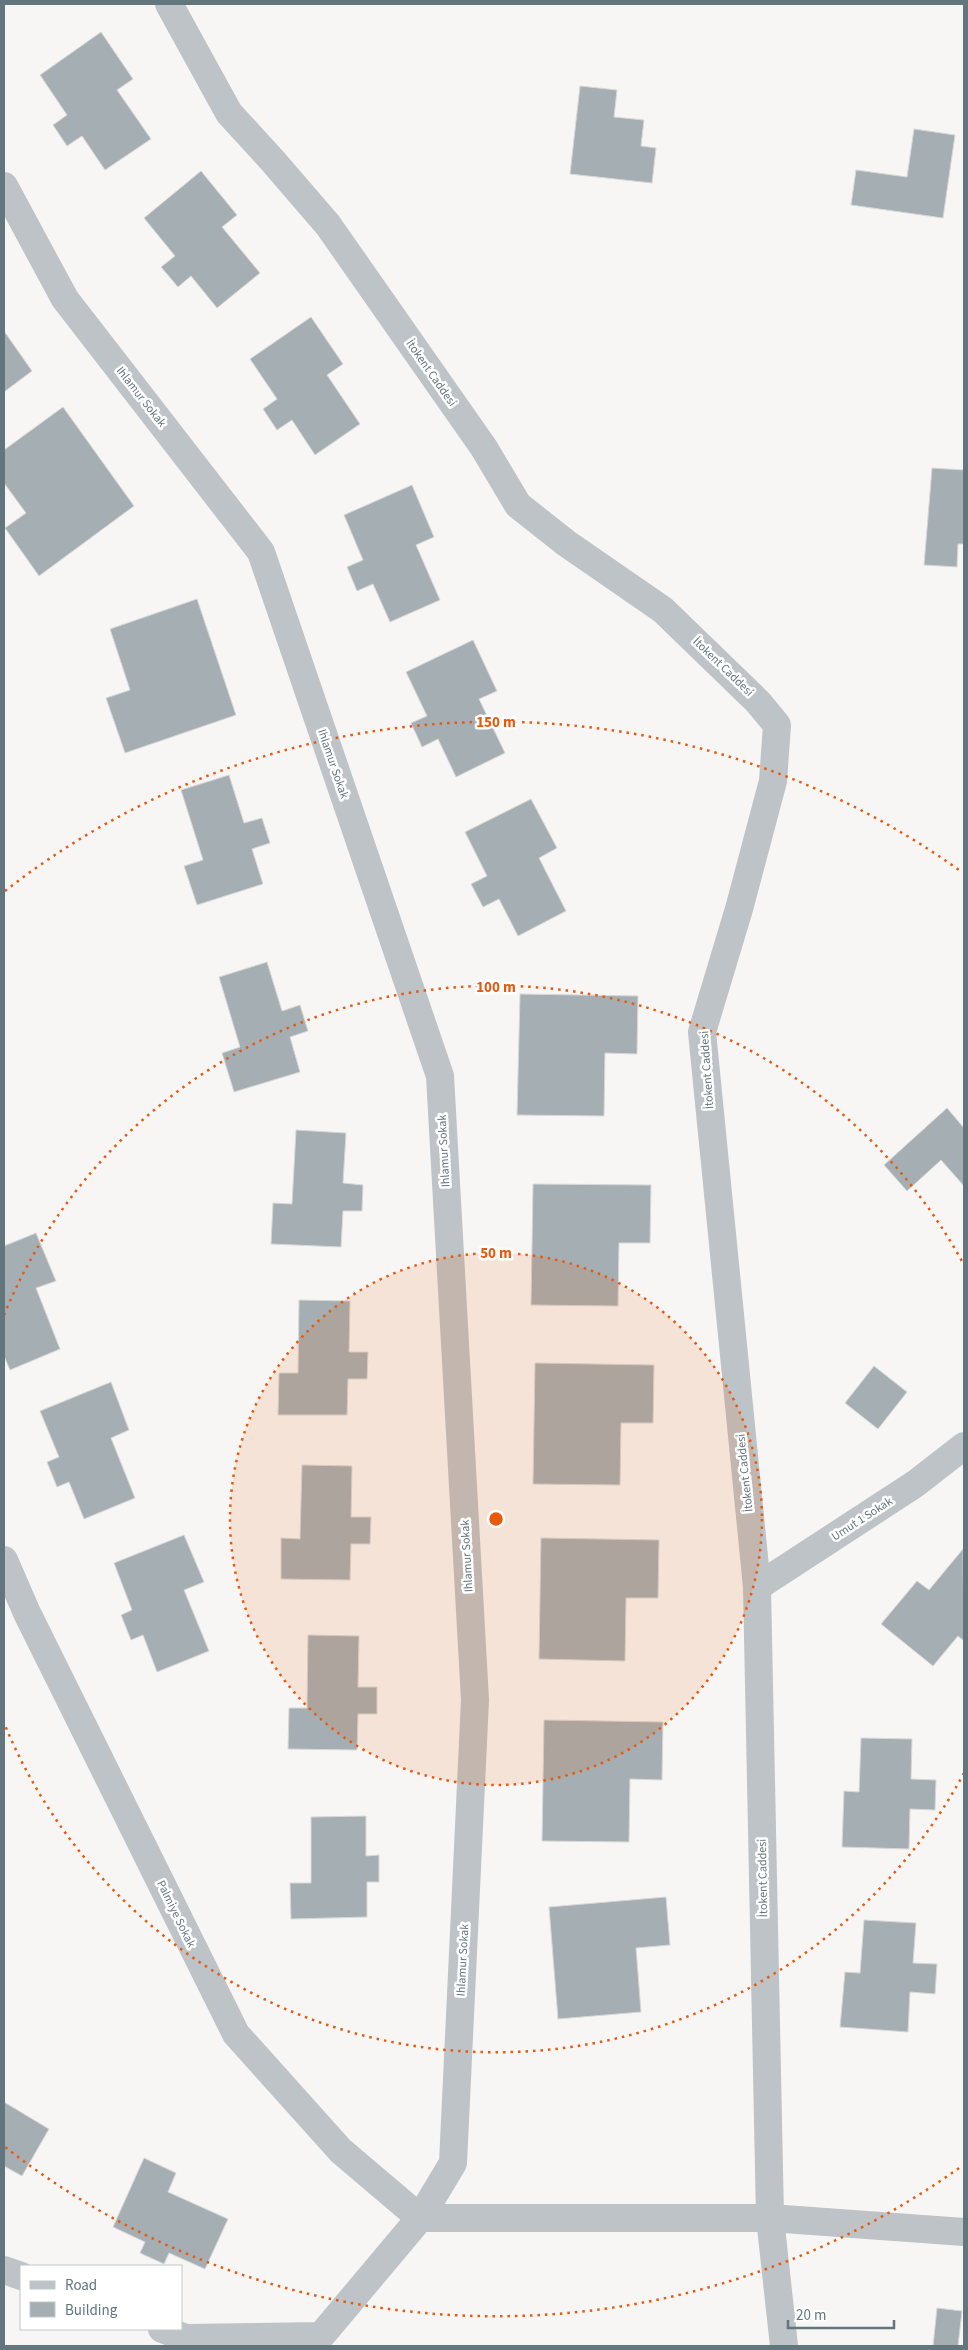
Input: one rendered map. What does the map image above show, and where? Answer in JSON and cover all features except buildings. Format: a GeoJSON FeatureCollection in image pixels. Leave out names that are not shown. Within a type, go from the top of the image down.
{"type":"FeatureCollection","features":[{"type":"Feature","properties":{"kind":"street","name":"İtokent Caddesi"},"geometry":{"type":"LineString","coordinates":[[169,4],[229,113],[328,225],[484,448],[518,505],[566,543],[663,610],[758,702],[777,725],[773,781],[739,909],[702,1032],[757,1587],[770,2218],[784,2346]]}},
{"type":"Feature","properties":{"kind":"street","name":"Ihlamur Sokak"},"geometry":{"type":"LineString","coordinates":[[4,186],[65,299],[261,552],[440,1076],[475,1700],[453,2163],[420,2218],[321,2336],[186,2338],[165,2330]]}},
{"type":"Feature","properties":{"kind":"street","name":"Umut 1 Sokak"},"geometry":{"type":"LineString","coordinates":[[757,1587],[915,1484],[964,1446]]}},
{"type":"Feature","properties":{"kind":"street","name":"Palmiye Sokak"},"geometry":{"type":"LineString","coordinates":[[4,1560],[26,1613],[236,2034],[341,2151],[420,2218]]}},
{"type":"Feature","properties":{"kind":"street"},"geometry":{"type":"LineString","coordinates":[[420,2218],[770,2218],[964,2232]]}},
{"type":"Feature","properties":{"kind":"street"},"geometry":{"type":"LineString","coordinates":[[4,2270],[20,2276]]}}]}
